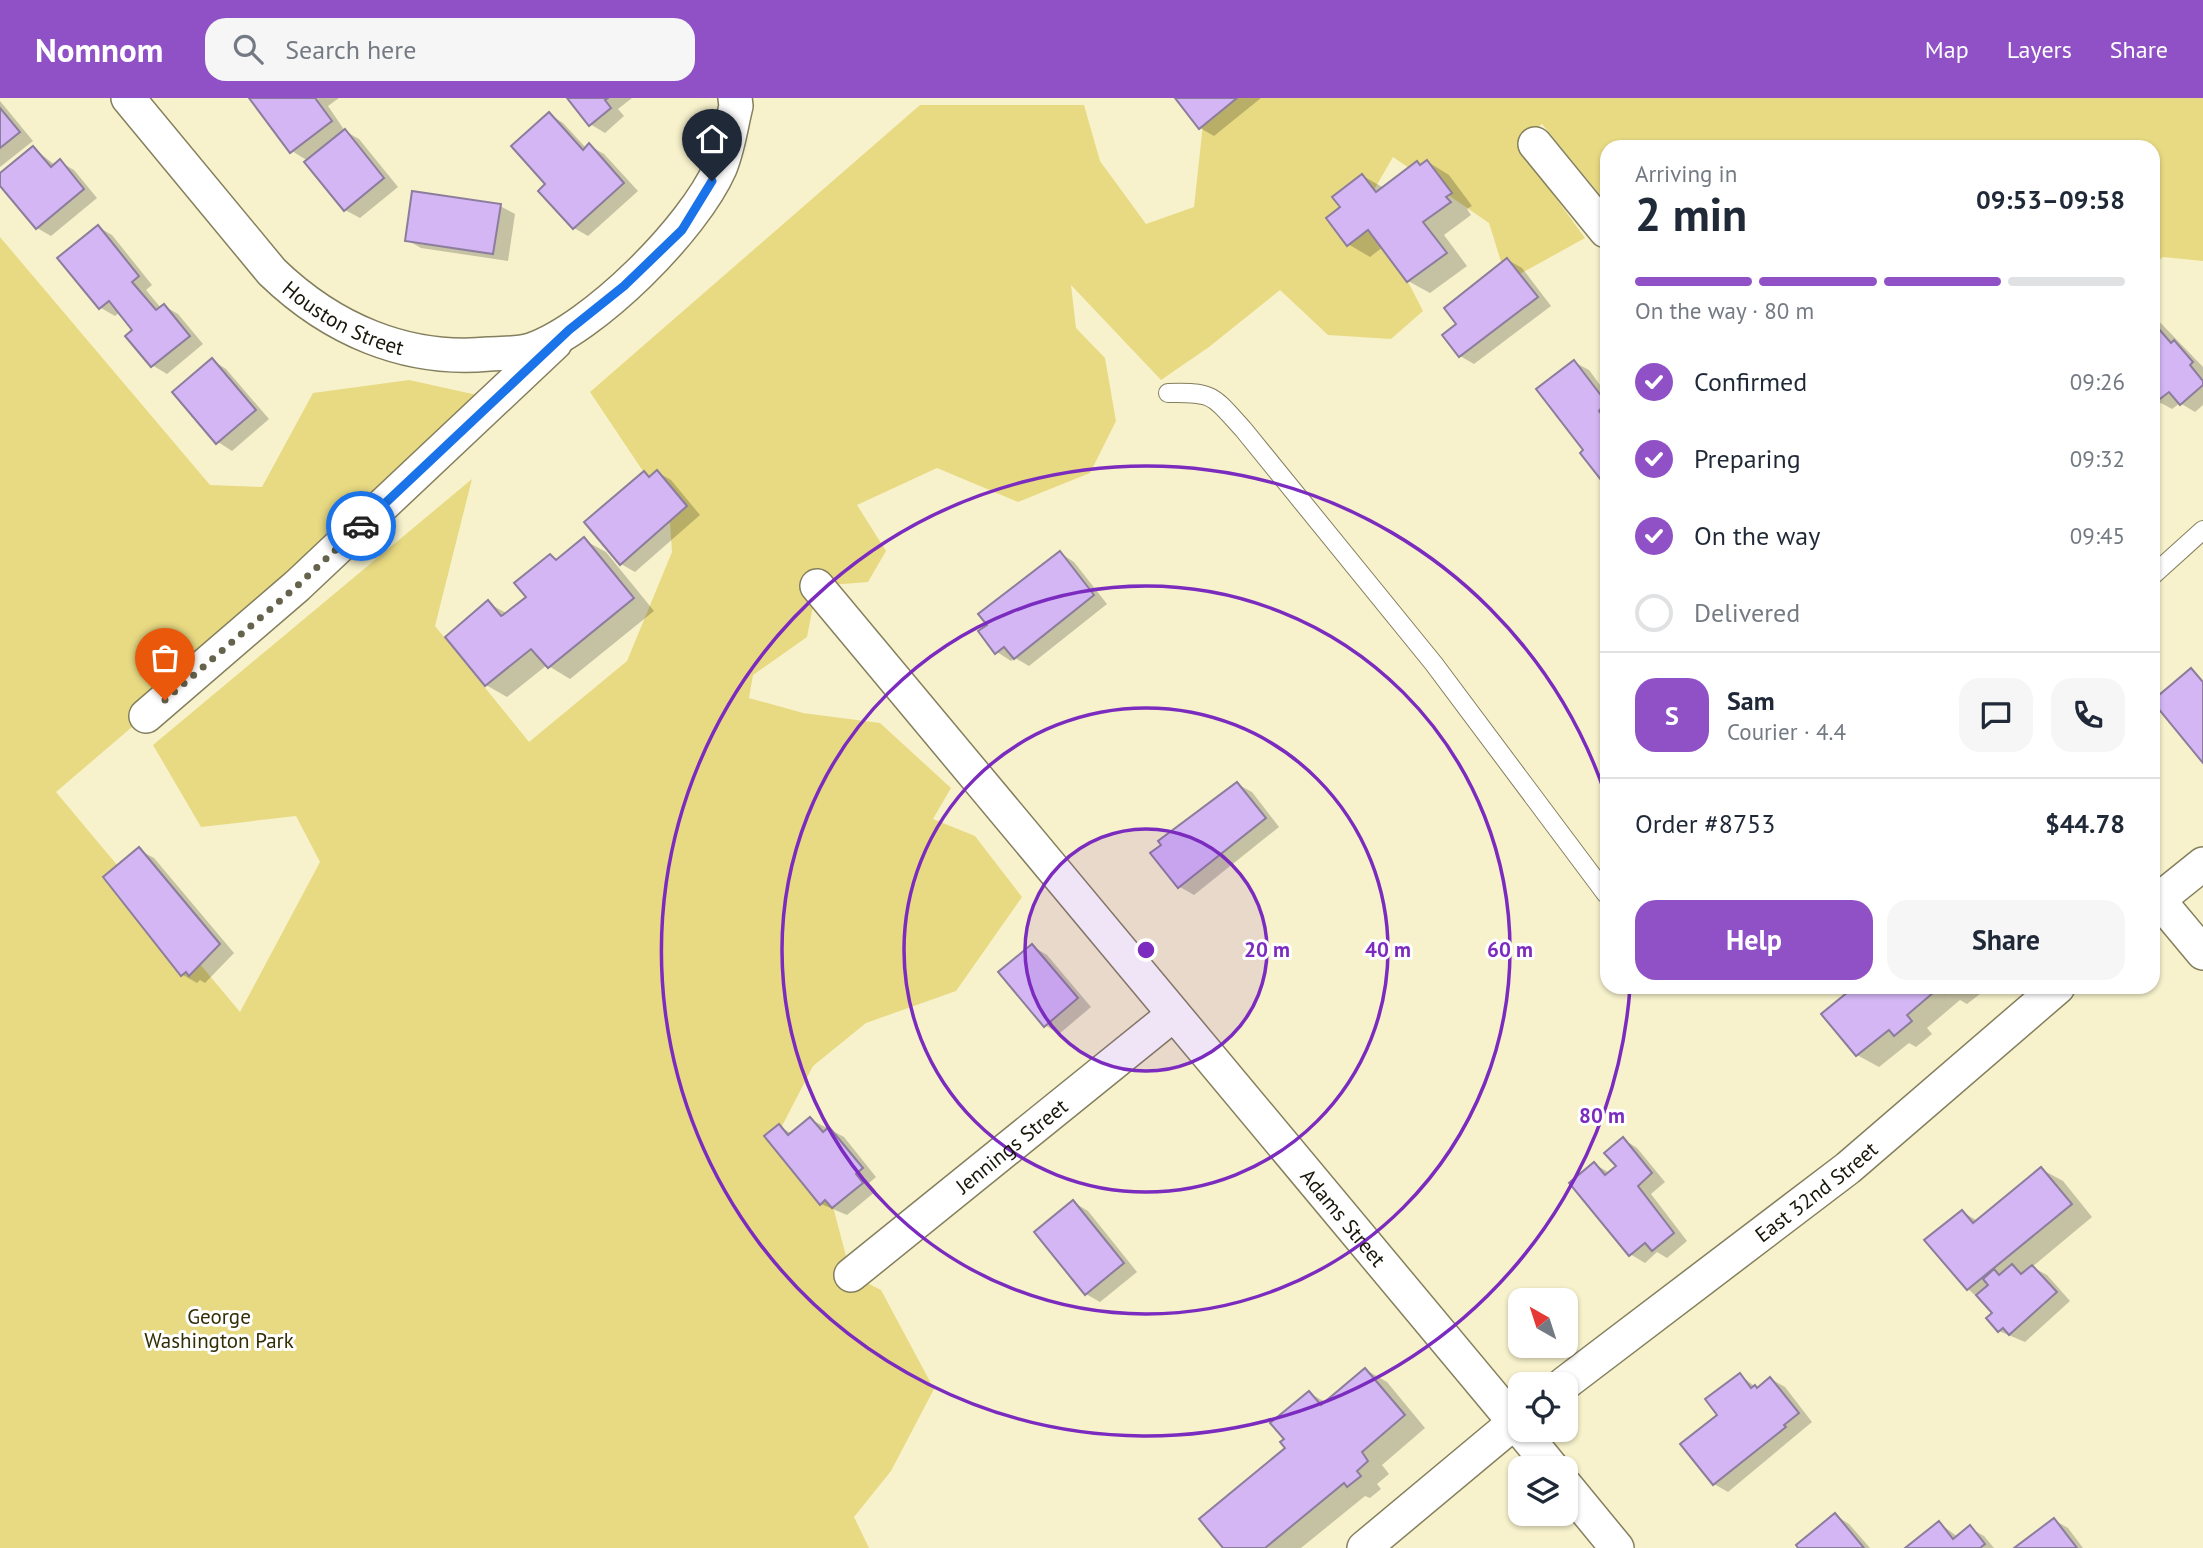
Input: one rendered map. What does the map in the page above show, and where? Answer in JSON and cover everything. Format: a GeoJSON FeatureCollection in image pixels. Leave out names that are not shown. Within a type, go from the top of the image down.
{"type":"FeatureCollection","features":[{"type":"Feature","properties":{"kind":"street","name":"Houston Street"},"geometry":{"type":"LineString","coordinates":[[128,98],[272,272],[315,308],[348,328],[393,346],[448,356],[530,350],[569,330],[624,286],[682,230],[705,194],[720,168],[736,106],[735,98]]}},
{"type":"Feature","properties":{"kind":"street"},"geometry":{"type":"LineString","coordinates":[[1535,144],[1600,224]]}},
{"type":"Feature","properties":{"kind":"street"},"geometry":{"type":"LineString","coordinates":[[146,716],[297,586],[569,330]]}},
{"type":"Feature","properties":{"kind":"street","name":"Adams Street"},"geometry":{"type":"LineString","coordinates":[[817,586],[1173,1015],[1508,1412]]}},
{"type":"Feature","properties":{"kind":"street"},"geometry":{"type":"LineString","coordinates":[[2160,895],[2203,864]]}},
{"type":"Feature","properties":{"kind":"street"},"geometry":{"type":"LineString","coordinates":[[2160,905],[2203,953]]}},
{"type":"Feature","properties":{"kind":"street","name":"East 32nd Street"},"geometry":{"type":"LineString","coordinates":[[1578,1373],[1849,1168],[2050,994]]}},
{"type":"Feature","properties":{"kind":"street","name":"Jennings Street"},"geometry":{"type":"LineString","coordinates":[[851,1275],[1173,1015]]}},
{"type":"Feature","properties":{"kind":"street"},"geometry":{"type":"LineString","coordinates":[[1364,1548],[1508,1434]]}},
{"type":"Feature","properties":{"kind":"street","name":"Adams Street"},"geometry":{"type":"LineString","coordinates":[[1532,1442],[1543,1456]]}},
{"type":"Feature","properties":{"kind":"street"},"geometry":{"type":"LineString","coordinates":[[1578,1501],[1617,1548]]}},
{"type":"Feature","properties":{"kind":"lane"},"geometry":{"type":"LineString","coordinates":[[1168,393],[1201,393],[1218,402],[1243,429],[1434,664],[1600,886]]}},
{"type":"Feature","properties":{"kind":"lane"},"geometry":{"type":"LineString","coordinates":[[2160,569],[2203,530]]}},
{"type":"Feature","properties":{"kind":"green space","name":"George Washington Park"},"geometry":{"type":"Polygon","coordinates":[[[1235,98],[2203,98],[2203,261],[2163,257],[2160,259],[2160,140],[1600,140],[1600,195],[1542,124],[1517,145],[1585,238],[1507,281],[1489,223],[1393,157],[1367,202],[1423,311],[1391,339],[1328,335],[1280,290],[1209,347],[1161,380],[1071,285],[1076,328],[1105,358],[1116,421],[1090,473],[1018,502],[937,468],[857,505],[886,551],[868,582],[817,586],[807,637],[753,675],[749,698],[803,713],[880,723],[951,788],[933,819],[975,836],[1022,897],[956,991],[866,1023],[813,1066],[781,1128],[831,1199],[851,1275],[881,1290],[934,1389],[891,1471],[854,1517],[869,1548],[0,1548],[0,237],[210,485],[262,487],[313,393],[409,380],[500,400],[297,586],[56,792],[240,1012],[320,862],[296,816],[201,827],[153,745],[472,479],[435,626],[529,742],[627,661],[672,552],[669,510],[590,392],[920,105],[1084,105],[1100,161],[1146,224],[1194,207],[1204,115],[1235,98]]]}},
{"type":"Feature","properties":{"kind":"building"},"geometry":{"type":"Polygon","coordinates":[[[249,98],[315,98],[332,121],[290,153],[249,98]]]}},
{"type":"Feature","properties":{"kind":"building"},"geometry":{"type":"Polygon","coordinates":[[[567,98],[608,98],[605,100],[611,108],[589,126],[567,98]]]}},
{"type":"Feature","properties":{"kind":"building"},"geometry":{"type":"Polygon","coordinates":[[[1175,98],[1237,98],[1199,129],[1175,98]]]}},
{"type":"Feature","properties":{"kind":"building"},"geometry":{"type":"Polygon","coordinates":[[[0,108],[20,132],[0,148],[0,108]]]}},
{"type":"Feature","properties":{"kind":"building"},"geometry":{"type":"Polygon","coordinates":[[[549,112],[583,150],[589,143],[624,183],[573,229],[538,191],[545,184],[511,146],[549,112]]]}},
{"type":"Feature","properties":{"kind":"building"},"geometry":{"type":"Polygon","coordinates":[[[345,129],[384,178],[344,211],[304,162],[345,129]]]}},
{"type":"Feature","properties":{"kind":"building"},"geometry":{"type":"Polygon","coordinates":[[[33,146],[51,167],[60,159],[84,189],[36,229],[0,186],[0,173],[33,146]]]}},
{"type":"Feature","properties":{"kind":"building"},"geometry":{"type":"Polygon","coordinates":[[[1427,160],[1452,193],[1446,197],[1451,202],[1423,222],[1447,253],[1407,282],[1368,230],[1347,246],[1326,218],[1340,207],[1332,197],[1362,174],[1376,192],[1417,161],[1420,165],[1427,160]]]}},
{"type":"Feature","properties":{"kind":"building"},"geometry":{"type":"Polygon","coordinates":[[[412,191],[501,204],[493,254],[405,241],[412,191]]]}},
{"type":"Feature","properties":{"kind":"building"},"geometry":{"type":"Polygon","coordinates":[[[98,225],[139,276],[132,282],[156,310],[164,304],[190,336],[151,367],[125,336],[132,330],[109,301],[99,309],[57,258],[98,225]]]}},
{"type":"Feature","properties":{"kind":"building"},"geometry":{"type":"Polygon","coordinates":[[[1507,258],[1538,297],[1459,357],[1442,335],[1456,324],[1444,308],[1507,258]]]}},
{"type":"Feature","properties":{"kind":"building"},"geometry":{"type":"Polygon","coordinates":[[[2160,330],[2171,343],[2174,340],[2193,362],[2190,365],[2203,381],[2203,385],[2180,405],[2169,392],[2160,399],[2160,330]]]}},
{"type":"Feature","properties":{"kind":"building"},"geometry":{"type":"Polygon","coordinates":[[[212,358],[256,410],[216,444],[172,392],[212,358]]]}},
{"type":"Feature","properties":{"kind":"building"},"geometry":{"type":"Polygon","coordinates":[[[1574,360],[1600,394],[1600,478],[1580,453],[1583,450],[1536,389],[1574,360]]]}},
{"type":"Feature","properties":{"kind":"building"},"geometry":{"type":"Polygon","coordinates":[[[657,470],[687,506],[620,565],[584,522],[644,471],[649,477],[657,470]]]}},
{"type":"Feature","properties":{"kind":"building"},"geometry":{"type":"Polygon","coordinates":[[[584,537],[634,598],[548,668],[531,649],[485,686],[445,637],[488,600],[501,616],[503,615],[526,597],[514,583],[550,554],[556,560],[584,537]]]}},
{"type":"Feature","properties":{"kind":"building"},"geometry":{"type":"Polygon","coordinates":[[[1060,551],[1094,595],[1014,659],[1004,647],[995,654],[978,631],[987,625],[978,614],[1060,551]]]}},
{"type":"Feature","properties":{"kind":"building"},"geometry":{"type":"Polygon","coordinates":[[[2191,668],[2203,682],[2203,763],[2160,711],[2160,694],[2191,668]]]}},
{"type":"Feature","properties":{"kind":"building"},"geometry":{"type":"Polygon","coordinates":[[[1237,782],[1266,818],[1178,888],[1150,853],[1161,845],[1158,841],[1237,782]]]}},
{"type":"Feature","properties":{"kind":"building"},"geometry":{"type":"Polygon","coordinates":[[[139,847],[220,944],[189,976],[186,972],[181,976],[103,877],[139,847]]]}},
{"type":"Feature","properties":{"kind":"building"},"geometry":{"type":"Polygon","coordinates":[[[1032,944],[1078,998],[1044,1027],[998,972],[1032,944]]]}},
{"type":"Feature","properties":{"kind":"building"},"geometry":{"type":"Polygon","coordinates":[[[1845,994],[1932,994],[1907,1015],[1912,1021],[1894,1036],[1889,1030],[1856,1056],[1821,1014],[1845,994]]]}},
{"type":"Feature","properties":{"kind":"building"},"geometry":{"type":"Polygon","coordinates":[[[810,1117],[823,1132],[829,1127],[863,1168],[856,1174],[863,1183],[832,1208],[825,1200],[820,1205],[764,1136],[779,1124],[788,1135],[810,1117]]]}},
{"type":"Feature","properties":{"kind":"building"},"geometry":{"type":"Polygon","coordinates":[[[1623,1137],[1652,1173],[1638,1186],[1674,1233],[1652,1251],[1645,1243],[1629,1256],[1569,1183],[1594,1162],[1605,1175],[1616,1166],[1604,1153],[1623,1137]]]}},
{"type":"Feature","properties":{"kind":"building"},"geometry":{"type":"Polygon","coordinates":[[[2041,1167],[2072,1204],[1967,1290],[1924,1240],[1962,1210],[1973,1223],[2041,1167]]]}},
{"type":"Feature","properties":{"kind":"building"},"geometry":{"type":"Polygon","coordinates":[[[1073,1200],[1124,1263],[1085,1295],[1034,1232],[1073,1200]]]}},
{"type":"Feature","properties":{"kind":"building"},"geometry":{"type":"Polygon","coordinates":[[[2012,1264],[2021,1274],[2032,1265],[2057,1292],[2009,1335],[2003,1328],[1998,1332],[1986,1318],[1992,1313],[1976,1295],[1988,1285],[1983,1279],[1994,1269],[1999,1275],[2012,1264]]]}},
{"type":"Feature","properties":{"kind":"building"},"geometry":{"type":"Polygon","coordinates":[[[1365,1368],[1405,1415],[1362,1452],[1368,1461],[1357,1471],[1361,1476],[1347,1487],[1344,1483],[1265,1548],[1223,1548],[1199,1519],[1285,1448],[1280,1442],[1284,1439],[1270,1423],[1309,1391],[1321,1405],[1365,1368]]]}},
{"type":"Feature","properties":{"kind":"building"},"geometry":{"type":"Polygon","coordinates":[[[1740,1373],[1751,1388],[1755,1385],[1757,1388],[1770,1377],[1799,1413],[1784,1425],[1786,1427],[1713,1485],[1680,1444],[1717,1415],[1705,1399],[1740,1373]]]}},
{"type":"Feature","properties":{"kind":"building"},"geometry":{"type":"Polygon","coordinates":[[[1835,1513],[1864,1548],[1798,1548],[1796,1545],[1835,1513]]]}},
{"type":"Feature","properties":{"kind":"building"},"geometry":{"type":"Polygon","coordinates":[[[2054,1518],[2077,1548],[2014,1548],[2054,1518]]]}},
{"type":"Feature","properties":{"kind":"building"},"geometry":{"type":"Polygon","coordinates":[[[1939,1521],[1953,1539],[1970,1525],[1985,1544],[1980,1548],[1905,1548],[1939,1521]]]}},
{"type":"Feature","properties":{"kind":"way so far"},"geometry":{"type":"LineString","coordinates":[[165,700],[297,586],[361,526]]}},
{"type":"Feature","properties":{"kind":"route"},"geometry":{"type":"LineString","coordinates":[[361,526],[569,330],[624,286],[682,230],[712,181]]}}]}
